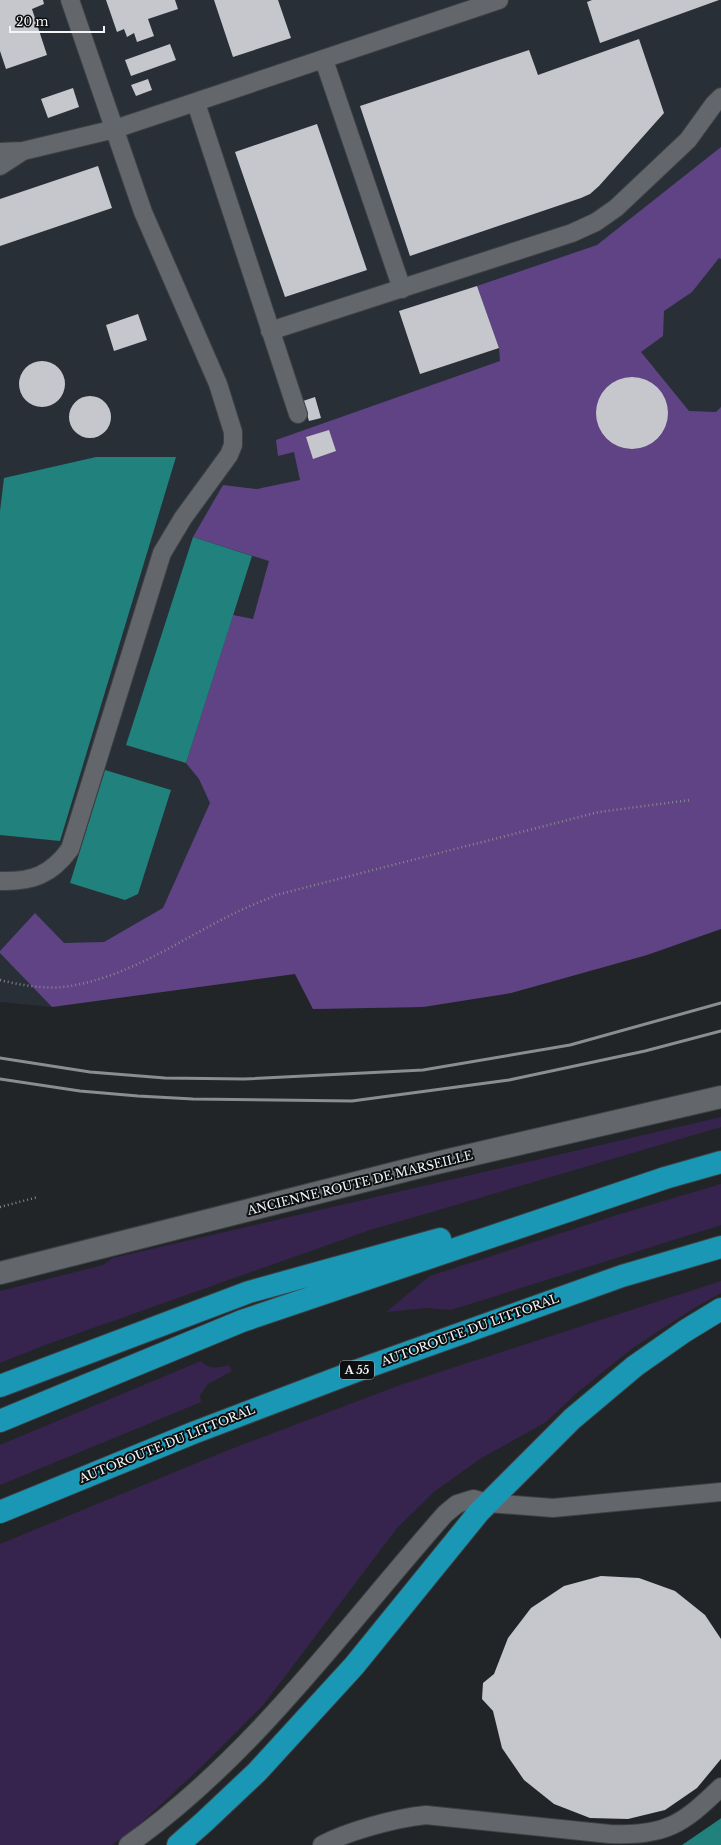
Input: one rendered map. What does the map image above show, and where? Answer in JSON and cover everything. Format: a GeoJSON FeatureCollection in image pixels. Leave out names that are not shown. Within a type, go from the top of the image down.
{"type":"FeatureCollection","features":[{"type":"Feature","properties":{"kind":"highway"},"geometry":{"type":"LineString","coordinates":[[0,1386],[248,1292],[721,1162]]}},
{"type":"Feature","properties":{"kind":"highway"},"geometry":{"type":"LineString","coordinates":[[0,1421],[242,1320],[665,1178]]}},
{"type":"Feature","properties":{"kind":"highway","name":"AUTOROUTE DU LITTORAL"},"geometry":{"type":"LineString","coordinates":[[0,1512],[193,1432],[356,1371],[622,1276],[721,1247]]}},
{"type":"Feature","properties":{"kind":"highway"},"geometry":{"type":"LineString","coordinates":[[178,1845],[257,1772],[354,1666],[479,1512],[572,1419],[629,1371],[685,1331],[721,1309]]}},
{"type":"Feature","properties":{"kind":"street","name":"ANCIENNE ROUTE DE MARSEILLE"},"geometry":{"type":"LineString","coordinates":[[0,1273],[418,1167],[721,1097]]}},
{"type":"Feature","properties":{"kind":"lane"},"geometry":{"type":"LineString","coordinates":[[0,880],[18,881],[45,874],[61,861],[70,849],[162,553],[183,518],[229,455],[233,445],[233,432],[218,384],[143,212],[70,0]]}},
{"type":"Feature","properties":{"kind":"lane"},"geometry":{"type":"LineString","coordinates":[[0,152],[23,151],[115,129],[499,0]]}},
{"type":"Feature","properties":{"kind":"lane"},"geometry":{"type":"LineString","coordinates":[[324,60],[402,289]]}},
{"type":"Feature","properties":{"kind":"lane"},"geometry":{"type":"LineString","coordinates":[[270,331],[572,233],[596,222],[616,208],[688,140],[714,104],[721,97]]}},
{"type":"Feature","properties":{"kind":"lane"},"geometry":{"type":"LineString","coordinates":[[196,103],[298,414]]}},
{"type":"Feature","properties":{"kind":"lane"},"geometry":{"type":"LineString","coordinates":[[0,166],[23,151]]}},
{"type":"Feature","properties":{"kind":"lane"},"geometry":{"type":"LineString","coordinates":[[128,1845],[145,1833],[213,1774],[269,1719],[445,1514],[457,1504],[473,1499],[488,1503],[553,1508],[721,1492]]}},
{"type":"Feature","properties":{"kind":"lane"},"geometry":{"type":"LineString","coordinates":[[322,1845],[338,1838],[405,1818],[426,1815],[610,1834],[657,1832],[680,1822],[702,1806],[721,1787]]}},
{"type":"Feature","properties":{"kind":"path"},"geometry":{"type":"LineString","coordinates":[[0,980],[20,985],[63,987],[97,979],[133,966],[237,912],[276,895],[599,812],[690,800]]}},
{"type":"Feature","properties":{"kind":"path"},"geometry":{"type":"LineString","coordinates":[[0,1207],[38,1198]]}},
{"type":"Feature","properties":{"kind":"shaded area"},"geometry":{"type":"Polygon","coordinates":[[[0,0],[721,0],[721,929],[647,955],[511,993],[423,1007],[313,1009],[295,974],[52,1007],[0,1002],[0,0]]]}},
{"type":"Feature","properties":{"kind":"shaded area"},"geometry":{"type":"Polygon","coordinates":[[[721,147],[721,259],[719,258],[692,292],[664,311],[663,336],[641,352],[689,411],[716,412],[721,407],[721,929],[647,955],[511,993],[423,1007],[313,1009],[295,974],[52,1007],[0,953],[0,951],[35,913],[64,943],[104,942],[163,908],[210,803],[199,779],[186,763],[233,615],[253,619],[269,561],[193,537],[223,485],[257,489],[300,480],[294,452],[278,456],[276,440],[500,361],[499,348],[477,286],[597,245],[721,147]]]}},
{"type":"Feature","properties":{"kind":"shaded area"},"geometry":{"type":"Polygon","coordinates":[[[721,1117],[721,1127],[370,1230],[45,1345],[0,1363],[0,1291],[103,1265],[113,1258],[721,1117]]]}},
{"type":"Feature","properties":{"kind":"shaded area"},"geometry":{"type":"Polygon","coordinates":[[[721,1184],[721,1225],[451,1310],[426,1308],[386,1312],[430,1276],[617,1215],[721,1184]]]}},
{"type":"Feature","properties":{"kind":"shaded area"},"geometry":{"type":"Polygon","coordinates":[[[721,1281],[721,1293],[694,1308],[634,1347],[579,1391],[546,1422],[480,1459],[435,1491],[397,1528],[264,1704],[200,1768],[140,1824],[112,1845],[0,1845],[0,1544],[226,1451],[400,1385],[721,1281]]]}},
{"type":"Feature","properties":{"kind":"shaded area"},"geometry":{"type":"Polygon","coordinates":[[[201,1361],[207,1366],[211,1367],[229,1365],[232,1371],[208,1384],[200,1395],[201,1402],[0,1485],[0,1445],[201,1361]]]}},
{"type":"Feature","properties":{"kind":"water"},"geometry":{"type":"Polygon","coordinates":[[[96,457],[176,457],[60,841],[0,835],[0,511],[4,478],[96,457]]]}},
{"type":"Feature","properties":{"kind":"water"},"geometry":{"type":"Polygon","coordinates":[[[193,537],[252,556],[186,763],[126,745],[193,537]]]}},
{"type":"Feature","properties":{"kind":"water"},"geometry":{"type":"Polygon","coordinates":[[[105,770],[171,790],[138,894],[125,900],[70,883],[105,770]]]}},
{"type":"Feature","properties":{"kind":"water"},"geometry":{"type":"Polygon","coordinates":[[[721,1818],[721,1845],[682,1845],[720,1819],[721,1818]]]}},
{"type":"Feature","properties":{"kind":"building"},"geometry":{"type":"Polygon","coordinates":[[[0,0],[43,0],[44,4],[32,9],[47,55],[6,69],[0,51],[0,0]]]}},
{"type":"Feature","properties":{"kind":"building"},"geometry":{"type":"Polygon","coordinates":[[[106,0],[175,0],[178,9],[148,19],[154,36],[137,42],[134,33],[127,37],[124,29],[117,32],[106,0]]]}},
{"type":"Feature","properties":{"kind":"building"},"geometry":{"type":"Polygon","coordinates":[[[214,0],[278,0],[291,38],[233,57],[214,0]]]}},
{"type":"Feature","properties":{"kind":"building"},"geometry":{"type":"Polygon","coordinates":[[[592,0],[719,0],[600,43],[587,2],[592,0]]]}},
{"type":"Feature","properties":{"kind":"building"},"geometry":{"type":"Polygon","coordinates":[[[639,39],[664,113],[599,186],[590,194],[581,198],[410,256],[360,106],[529,50],[538,75],[639,39]]]}},
{"type":"Feature","properties":{"kind":"building"},"geometry":{"type":"Polygon","coordinates":[[[170,44],[176,60],[131,76],[125,60],[170,44]]]}},
{"type":"Feature","properties":{"kind":"building"},"geometry":{"type":"Polygon","coordinates":[[[148,79],[152,90],[136,96],[131,85],[148,79]]]}},
{"type":"Feature","properties":{"kind":"building"},"geometry":{"type":"Polygon","coordinates":[[[73,88],[79,107],[48,118],[41,99],[73,88]]]}},
{"type":"Feature","properties":{"kind":"building"},"geometry":{"type":"Polygon","coordinates":[[[317,124],[367,270],[285,297],[235,152],[317,124]]]}},
{"type":"Feature","properties":{"kind":"building"},"geometry":{"type":"Polygon","coordinates":[[[98,166],[112,208],[0,246],[0,199],[98,166]]]}},
{"type":"Feature","properties":{"kind":"building"},"geometry":{"type":"Polygon","coordinates":[[[477,286],[499,348],[420,374],[399,311],[477,286]]]}},
{"type":"Feature","properties":{"kind":"building"},"geometry":{"type":"Polygon","coordinates":[[[138,314],[147,340],[114,351],[106,325],[138,314]]]}},
{"type":"Feature","properties":{"kind":"building"},"geometry":{"type":"Polygon","coordinates":[[[38,361],[46,361],[55,365],[61,371],[65,384],[61,397],[55,403],[46,407],[38,407],[29,403],[23,397],[19,388],[19,380],[23,371],[29,365],[38,361]]]}},
{"type":"Feature","properties":{"kind":"building"},"geometry":{"type":"Polygon","coordinates":[[[632,377],[652,383],[662,393],[668,413],[662,433],[652,443],[632,449],[612,443],[602,433],[596,413],[602,393],[612,383],[632,377]]]}},
{"type":"Feature","properties":{"kind":"building"},"geometry":{"type":"Polygon","coordinates":[[[86,396],[94,396],[102,399],[108,405],[111,417],[108,429],[102,435],[94,438],[86,438],[78,435],[72,429],[69,421],[69,413],[72,405],[78,399],[86,396]]]}},
{"type":"Feature","properties":{"kind":"building"},"geometry":{"type":"Polygon","coordinates":[[[315,397],[321,418],[309,421],[303,401],[315,397]]]}},
{"type":"Feature","properties":{"kind":"building"},"geometry":{"type":"Polygon","coordinates":[[[329,430],[336,451],[313,459],[306,437],[329,430]]]}},
{"type":"Feature","properties":{"kind":"building"},"geometry":{"type":"Polygon","coordinates":[[[601,1576],[639,1578],[675,1591],[705,1615],[721,1639],[721,1759],[697,1788],[665,1810],[628,1819],[590,1818],[554,1804],[524,1780],[502,1748],[493,1711],[482,1699],[483,1683],[494,1674],[508,1638],[531,1608],[564,1586],[601,1576]]]}},
{"type":"Feature","properties":{"kind":"railway"},"geometry":{"type":"LineString","coordinates":[[0,1058],[90,1072],[165,1078],[244,1079],[423,1070],[570,1045],[721,1003]]}},
{"type":"Feature","properties":{"kind":"railway"},"geometry":{"type":"LineString","coordinates":[[0,1079],[80,1091],[138,1096],[193,1099],[352,1101],[509,1080],[645,1051],[721,1031]]}}]}
